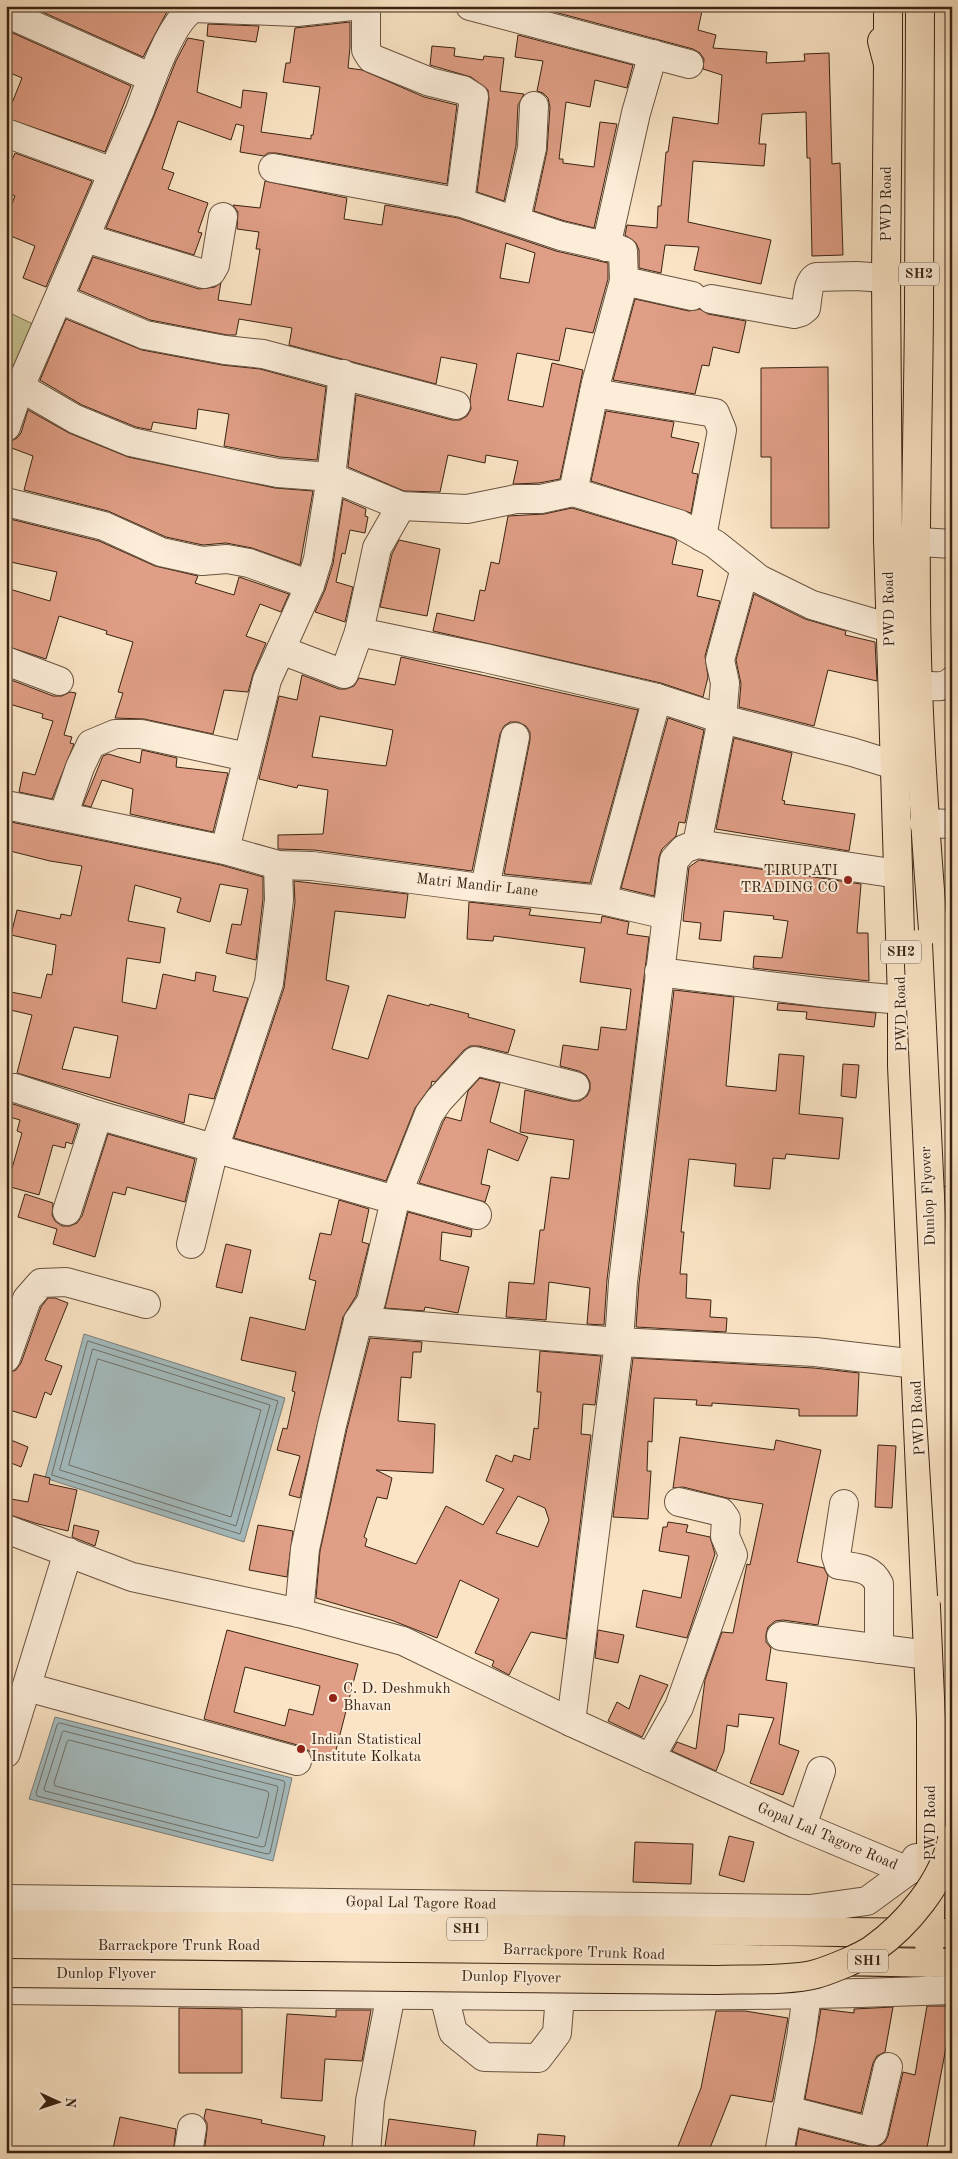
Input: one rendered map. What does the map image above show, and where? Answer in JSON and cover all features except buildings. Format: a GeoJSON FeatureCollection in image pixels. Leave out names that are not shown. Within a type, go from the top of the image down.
{"type":"FeatureCollection","features":[{"type":"Feature","properties":{"kind":"main road","name":"PWD Road"},"geometry":{"type":"LineString","coordinates":[[874,6],[888,64],[886,278],[890,628],[907,1211],[916,1364],[931,1720],[942,1836],[940,1963]]}},
{"type":"Feature","properties":{"kind":"main road"},"geometry":{"type":"LineString","coordinates":[[888,6],[888,64]]}},
{"type":"Feature","properties":{"kind":"main road","name":"PWD Road"},"geometry":{"type":"LineString","coordinates":[[920,6],[916,542],[918,685],[924,825],[947,1044],[952,1174]]}},
{"type":"Feature","properties":{"kind":"main road","name":"Dunlop Flyover"},"geometry":{"type":"LineString","coordinates":[[924,825],[914,890],[952,1595]]}},
{"type":"Feature","properties":{"kind":"main road","name":"Dunlop Flyover"},"geometry":{"type":"LineString","coordinates":[[6,1973],[717,1980],[816,1974],[871,1950],[897,1929],[921,1901],[938,1875],[942,1836]]}},
{"type":"Feature","properties":{"kind":"main road","name":"Barrackpore Trunk Road"},"geometry":{"type":"LineString","coordinates":[[6,1924],[940,1933]]}},
{"type":"Feature","properties":{"kind":"main road","name":"Barrackpore Trunk Road"},"geometry":{"type":"LineString","coordinates":[[6,1947],[113,1945],[421,1948],[940,1963]]}},
{"type":"Feature","properties":{"kind":"street"},"geometry":{"type":"LineString","coordinates":[[6,427],[20,387],[140,110],[152,78],[180,18],[192,7],[251,8],[297,12],[352,6]]}},
{"type":"Feature","properties":{"kind":"street"},"geometry":{"type":"LineString","coordinates":[[366,6],[366,50],[371,58],[430,82],[463,90],[474,97],[460,202]]}},
{"type":"Feature","properties":{"kind":"street"},"geometry":{"type":"LineString","coordinates":[[470,6],[689,64]]}},
{"type":"Feature","properties":{"kind":"street"},"geometry":{"type":"LineString","coordinates":[[6,13],[152,78]]}},
{"type":"Feature","properties":{"kind":"street"},"geometry":{"type":"LineString","coordinates":[[606,247],[636,113],[653,54]]}},
{"type":"Feature","properties":{"kind":"street"},"geometry":{"type":"LineString","coordinates":[[516,219],[532,148],[534,106]]}},
{"type":"Feature","properties":{"kind":"street"},"geometry":{"type":"LineString","coordinates":[[6,133],[113,172]]}},
{"type":"Feature","properties":{"kind":"street"},"geometry":{"type":"LineString","coordinates":[[274,168],[460,202],[516,219],[561,236],[623,251],[624,281],[594,393],[573,492]]}},
{"type":"Feature","properties":{"kind":"street"},"geometry":{"type":"LineString","coordinates":[[85,238],[204,274],[211,272],[216,265],[223,217]]}},
{"type":"Feature","properties":{"kind":"street"},"geometry":{"type":"LineString","coordinates":[[624,281],[794,314],[806,308],[809,286],[811,280],[816,277],[856,276],[886,278]]}},
{"type":"Feature","properties":{"kind":"street"},"geometry":{"type":"LineString","coordinates":[[59,299],[145,335],[225,350],[263,354],[343,374],[382,387],[456,405]]}},
{"type":"Feature","properties":{"kind":"street"},"geometry":{"type":"LineString","coordinates":[[225,850],[267,680],[310,585],[318,559],[331,477],[343,374]]}},
{"type":"Feature","properties":{"kind":"street"},"geometry":{"type":"LineString","coordinates":[[20,387],[75,419],[131,442],[245,467],[331,477],[401,506],[467,509],[516,499],[541,499],[573,492],[679,524],[715,544],[759,579],[812,606],[890,628]]}},
{"type":"Feature","properties":{"kind":"street"},"geometry":{"type":"LineString","coordinates":[[594,393],[715,413],[722,430],[702,537]]}},
{"type":"Feature","properties":{"kind":"street"},"geometry":{"type":"LineString","coordinates":[[6,502],[104,526],[161,552],[202,561],[227,559],[249,563],[310,585]]}},
{"type":"Feature","properties":{"kind":"street"},"geometry":{"type":"LineString","coordinates":[[281,650],[344,674],[359,632],[377,548],[401,506]]}},
{"type":"Feature","properties":{"kind":"street"},"geometry":{"type":"LineString","coordinates":[[888,540],[952,544]]}},
{"type":"Feature","properties":{"kind":"street"},"geometry":{"type":"LineString","coordinates":[[697,844],[722,719],[725,683],[720,660],[745,568]]}},
{"type":"Feature","properties":{"kind":"street"},"geometry":{"type":"LineString","coordinates":[[359,632],[485,658],[656,698],[722,719],[815,742],[894,765]]}},
{"type":"Feature","properties":{"kind":"street"},"geometry":{"type":"LineString","coordinates":[[6,661],[59,681]]}},
{"type":"Feature","properties":{"kind":"street"},"geometry":{"type":"LineString","coordinates":[[918,685],[939,686],[949,684],[952,681]]}},
{"type":"Feature","properties":{"kind":"street"},"geometry":{"type":"LineString","coordinates":[[602,900],[656,698]]}},
{"type":"Feature","properties":{"kind":"street"},"geometry":{"type":"LineString","coordinates":[[63,816],[80,766],[91,744],[115,734],[141,734],[247,757]]}},
{"type":"Feature","properties":{"kind":"street"},"geometry":{"type":"LineString","coordinates":[[485,888],[515,737]]}},
{"type":"Feature","properties":{"kind":"street","name":"Matri Mandir Lane"},"geometry":{"type":"LineString","coordinates":[[6,805],[225,850],[278,865],[312,866],[485,888],[602,900],[667,914]]}},
{"type":"Feature","properties":{"kind":"street"},"geometry":{"type":"LineString","coordinates":[[924,825],[952,824]]}},
{"type":"Feature","properties":{"kind":"street"},"geometry":{"type":"LineString","coordinates":[[571,1722],[619,1342],[623,1282],[674,860],[684,849],[697,844],[898,874]]}},
{"type":"Feature","properties":{"kind":"street"},"geometry":{"type":"LineString","coordinates":[[191,1244],[214,1149],[268,983],[279,900],[278,865]]}},
{"type":"Feature","properties":{"kind":"street"},"geometry":{"type":"LineString","coordinates":[[660,972],[825,993],[902,1000]]}},
{"type":"Feature","properties":{"kind":"street"},"geometry":{"type":"LineString","coordinates":[[299,1613],[305,1549],[332,1425],[358,1321],[371,1302],[396,1197],[429,1114],[439,1100],[475,1061],[575,1086]]}},
{"type":"Feature","properties":{"kind":"street"},"geometry":{"type":"LineString","coordinates":[[6,1088],[15,1088],[214,1149],[396,1197],[477,1215]]}},
{"type":"Feature","properties":{"kind":"street"},"geometry":{"type":"LineString","coordinates":[[67,1211],[98,1115]]}},
{"type":"Feature","properties":{"kind":"street"},"geometry":{"type":"LineString","coordinates":[[6,1358],[27,1299],[40,1283],[66,1282],[146,1304]]}},
{"type":"Feature","properties":{"kind":"street"},"geometry":{"type":"LineString","coordinates":[[358,1321],[619,1342],[815,1352],[916,1364]]}},
{"type":"Feature","properties":{"kind":"street"},"geometry":{"type":"LineString","coordinates":[[650,1758],[679,1707],[733,1555],[725,1536],[726,1519],[721,1512],[679,1502]]}},
{"type":"Feature","properties":{"kind":"street"},"geometry":{"type":"LineString","coordinates":[[844,1504],[836,1556],[840,1565],[866,1569],[875,1575],[879,1584],[879,1648]]}},
{"type":"Feature","properties":{"kind":"street","name":"Gopal Lal Tagore Road"},"geometry":{"type":"LineString","coordinates":[[6,1529],[132,1577],[299,1613],[403,1641],[650,1758],[908,1871]]}},
{"type":"Feature","properties":{"kind":"street"},"geometry":{"type":"LineString","coordinates":[[6,1753],[68,1552]]}},
{"type":"Feature","properties":{"kind":"street"},"geometry":{"type":"LineString","coordinates":[[781,1636],[928,1655]]}},
{"type":"Feature","properties":{"kind":"street"},"geometry":{"type":"LineString","coordinates":[[27,1687],[297,1761]]}},
{"type":"Feature","properties":{"kind":"street"},"geometry":{"type":"LineString","coordinates":[[802,1826],[822,1771]]}},
{"type":"Feature","properties":{"kind":"street"},"geometry":{"type":"LineString","coordinates":[[908,1871],[942,1836]]}},
{"type":"Feature","properties":{"kind":"street","name":"Gopal Lal Tagore Road"},"geometry":{"type":"LineString","coordinates":[[6,1899],[810,1909],[867,1901],[908,1871]]}},
{"type":"Feature","properties":{"kind":"street"},"geometry":{"type":"LineString","coordinates":[[781,2152],[807,1994],[807,1960]]}},
{"type":"Feature","properties":{"kind":"street"},"geometry":{"type":"LineString","coordinates":[[6,1990],[560,1995],[807,1994],[952,1990]]}},
{"type":"Feature","properties":{"kind":"street"},"geometry":{"type":"LineString","coordinates":[[366,2153],[370,2100],[391,1994]]}},
{"type":"Feature","properties":{"kind":"street"},"geometry":{"type":"LineString","coordinates":[[444,1995],[453,2032],[484,2057],[538,2058],[557,2033],[560,1995]]}},
{"type":"Feature","properties":{"kind":"street"},"geometry":{"type":"LineString","coordinates":[[787,2110],[873,2132],[888,2067]]}},
{"type":"Feature","properties":{"kind":"shaded area"},"geometry":{"type":"Polygon","coordinates":[[[6,311],[39,327],[6,407],[6,311]]]}},
{"type":"Feature","properties":{"kind":"water"},"geometry":{"type":"Polygon","coordinates":[[[84,1334],[285,1398],[244,1542],[45,1478],[84,1334]]]}},
{"type":"Feature","properties":{"kind":"water"},"geometry":{"type":"Polygon","coordinates":[[[55,1717],[292,1778],[273,1861],[29,1799],[55,1717]]]}},
{"type":"Feature","properties":{"kind":"place","name":"TIRUPATI TRADING CO"},"geometry":{"type":"Point","coordinates":[848,880]}},
{"type":"Feature","properties":{"kind":"place","name":"C. D. Deshmukh Bhavan"},"geometry":{"type":"Point","coordinates":[333,1698]}},
{"type":"Feature","properties":{"kind":"place","name":"Indian Statistical Institute Kolkata"},"geometry":{"type":"Point","coordinates":[301,1749]}}]}
